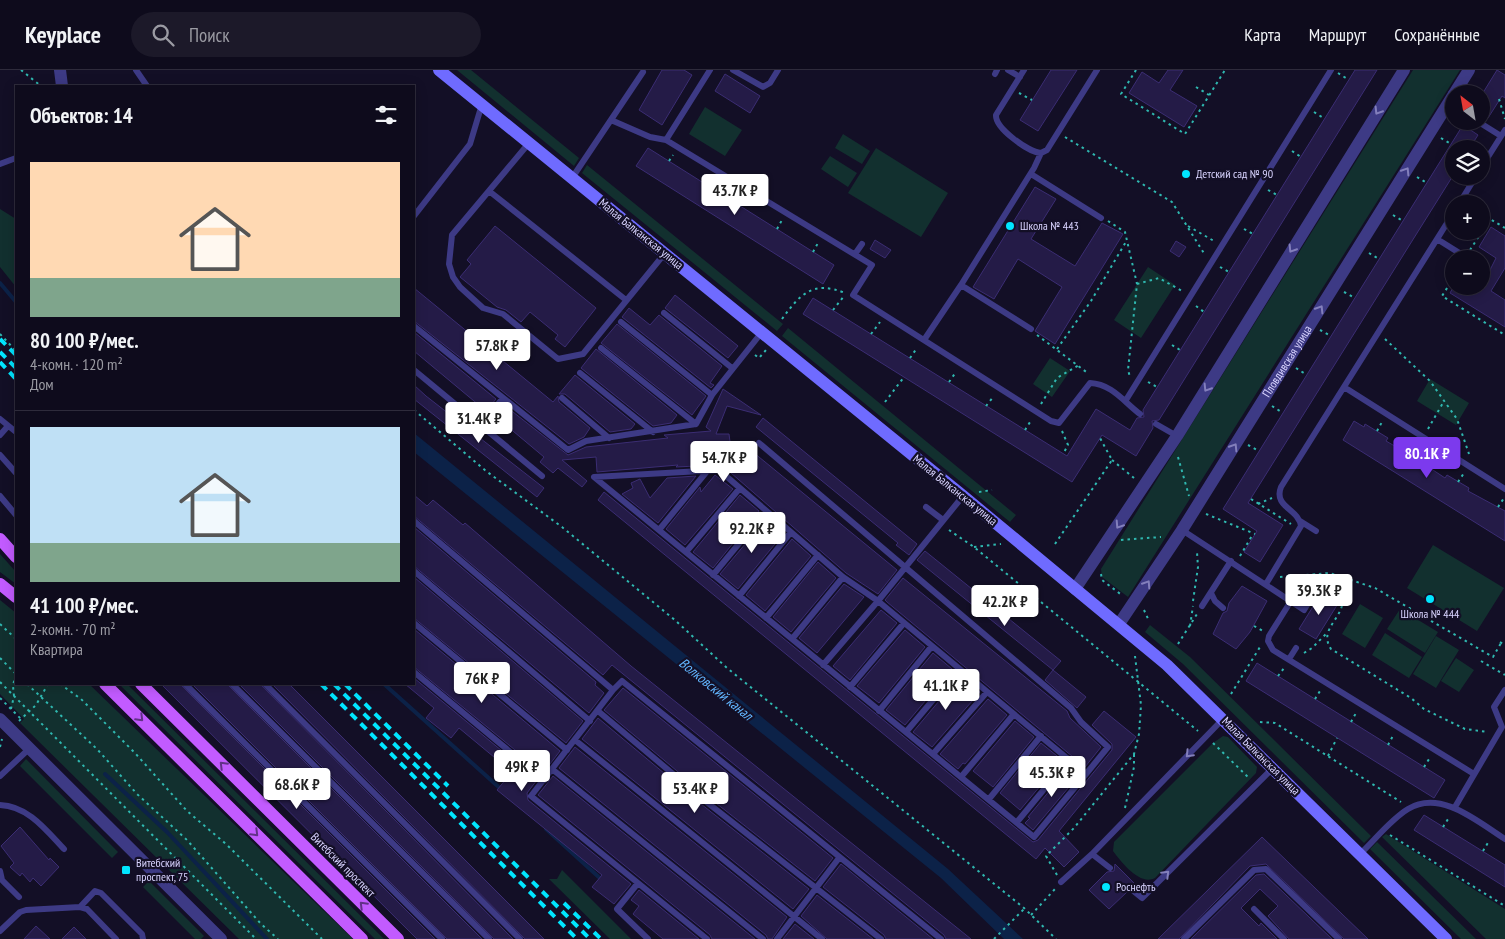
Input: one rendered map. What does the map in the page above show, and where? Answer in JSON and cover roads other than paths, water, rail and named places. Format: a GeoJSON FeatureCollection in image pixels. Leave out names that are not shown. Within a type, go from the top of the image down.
{"type":"FeatureCollection","features":[{"type":"Feature","properties":{"kind":"main road"},"geometry":{"type":"LineString","coordinates":[[0,538],[15,556]]}},
{"type":"Feature","properties":{"kind":"main road"},"geometry":{"type":"LineString","coordinates":[[0,584],[15,596]]}},
{"type":"Feature","properties":{"kind":"main road"},"geometry":{"type":"LineString","coordinates":[[106,685],[362,939]]}},
{"type":"Feature","properties":{"kind":"main road","name":"Витебский проспект"},"geometry":{"type":"LineString","coordinates":[[142,685],[398,939]]}},
{"type":"Feature","properties":{"kind":"street"},"geometry":{"type":"LineString","coordinates":[[60,70],[62,85]]}},
{"type":"Feature","properties":{"kind":"street","name":"Малая Балканская улица"},"geometry":{"type":"LineString","coordinates":[[440,70],[963,496],[1167,665],[1446,939]]}},
{"type":"Feature","properties":{"kind":"street","name":"Пловдивская улица"},"geometry":{"type":"LineString","coordinates":[[1460,85],[1469,70]]}},
{"type":"Feature","properties":{"kind":"street"},"geometry":{"type":"LineString","coordinates":[[1075,589],[1109,541],[1174,440],[1399,72]]}},
{"type":"Feature","properties":{"kind":"street","name":"Пловдивская улица"},"geometry":{"type":"LineString","coordinates":[[1119,624],[1190,518],[1445,111]]}},
{"type":"Feature","properties":{"kind":"street"},"geometry":{"type":"LineString","coordinates":[[0,719],[217,938]]}},
{"type":"Feature","properties":{"kind":"lane"},"geometry":{"type":"LineString","coordinates":[[136,70],[146,85]]}},
{"type":"Feature","properties":{"kind":"lane"},"geometry":{"type":"LineString","coordinates":[[666,140],[710,70]]}},
{"type":"Feature","properties":{"kind":"lane"},"geometry":{"type":"LineString","coordinates":[[733,70],[763,87],[770,83],[778,70]]}},
{"type":"Feature","properties":{"kind":"lane"},"geometry":{"type":"LineString","coordinates":[[1008,70],[1020,77]]}},
{"type":"Feature","properties":{"kind":"lane"},"geometry":{"type":"LineString","coordinates":[[1024,70],[996,115],[997,124],[1034,152],[1041,153],[1047,150],[1097,70]]}},
{"type":"Feature","properties":{"kind":"lane"},"geometry":{"type":"LineString","coordinates":[[1126,400],[1332,70]]}},
{"type":"Feature","properties":{"kind":"lane"},"geometry":{"type":"LineString","coordinates":[[572,178],[643,72]]}},
{"type":"Feature","properties":{"kind":"lane"},"geometry":{"type":"LineString","coordinates":[[415,215],[470,144],[482,104]]}},
{"type":"Feature","properties":{"kind":"lane"},"geometry":{"type":"LineString","coordinates":[[611,120],[650,137],[666,140],[872,265],[849,294],[1051,421],[1059,423],[1090,383],[1101,384],[1126,400],[1140,414]]}},
{"type":"Feature","properties":{"kind":"lane"},"geometry":{"type":"LineString","coordinates":[[1490,129],[1501,136]]}},
{"type":"Feature","properties":{"kind":"lane"},"geometry":{"type":"LineString","coordinates":[[1490,154],[1505,130]]}},
{"type":"Feature","properties":{"kind":"lane"},"geometry":{"type":"LineString","coordinates":[[528,143],[452,234],[449,264],[453,277],[460,287],[484,308],[503,314],[558,359],[583,354],[665,253]]}},
{"type":"Feature","properties":{"kind":"lane"},"geometry":{"type":"LineString","coordinates":[[924,340],[961,285],[1041,153]]}},
{"type":"Feature","properties":{"kind":"lane"},"geometry":{"type":"LineString","coordinates":[[0,164],[15,158]]}},
{"type":"Feature","properties":{"kind":"lane"},"geometry":{"type":"LineString","coordinates":[[1030,174],[1101,218]]}},
{"type":"Feature","properties":{"kind":"lane"},"geometry":{"type":"LineString","coordinates":[[489,191],[626,300]]}},
{"type":"Feature","properties":{"kind":"lane"},"geometry":{"type":"LineString","coordinates":[[1316,531],[1300,524],[1282,504],[1279,496],[1281,488],[1445,226]]}},
{"type":"Feature","properties":{"kind":"lane"},"geometry":{"type":"LineString","coordinates":[[1437,239],[1455,250]]}},
{"type":"Feature","properties":{"kind":"lane"},"geometry":{"type":"LineString","coordinates":[[855,254],[862,244]]}},
{"type":"Feature","properties":{"kind":"lane"},"geometry":{"type":"LineString","coordinates":[[961,285],[1031,329]]}},
{"type":"Feature","properties":{"kind":"lane"},"geometry":{"type":"LineString","coordinates":[[664,313],[732,368]]}},
{"type":"Feature","properties":{"kind":"lane"},"geometry":{"type":"LineString","coordinates":[[621,322],[712,395]]}},
{"type":"Feature","properties":{"kind":"lane"},"geometry":{"type":"LineString","coordinates":[[415,327],[568,450],[586,441],[696,424]]}},
{"type":"Feature","properties":{"kind":"lane"},"geometry":{"type":"LineString","coordinates":[[696,424],[712,395],[762,332]]}},
{"type":"Feature","properties":{"kind":"lane"},"geometry":{"type":"LineString","coordinates":[[601,348],[696,424]]}},
{"type":"Feature","properties":{"kind":"lane"},"geometry":{"type":"LineString","coordinates":[[415,371],[482,424],[542,476]]}},
{"type":"Feature","properties":{"kind":"lane"},"geometry":{"type":"LineString","coordinates":[[580,373],[653,432]]}},
{"type":"Feature","properties":{"kind":"lane"},"geometry":{"type":"LineString","coordinates":[[1344,387],[1505,489]]}},
{"type":"Feature","properties":{"kind":"lane"},"geometry":{"type":"LineString","coordinates":[[482,424],[503,398]]}},
{"type":"Feature","properties":{"kind":"lane"},"geometry":{"type":"LineString","coordinates":[[562,398],[609,438]]}},
{"type":"Feature","properties":{"kind":"lane"},"geometry":{"type":"LineString","coordinates":[[0,419],[15,431]]}},
{"type":"Feature","properties":{"kind":"lane"},"geometry":{"type":"LineString","coordinates":[[1156,424],[1174,440]]}},
{"type":"Feature","properties":{"kind":"lane"},"geometry":{"type":"LineString","coordinates":[[0,435],[8,426]]}},
{"type":"Feature","properties":{"kind":"lane"},"geometry":{"type":"LineString","coordinates":[[759,443],[1071,708],[1081,722],[1108,747],[1086,774],[1034,837],[594,477],[719,470],[844,577],[878,601],[1086,774]]}},
{"type":"Feature","properties":{"kind":"lane"},"geometry":{"type":"LineString","coordinates":[[0,455],[15,472]]}},
{"type":"Feature","properties":{"kind":"lane"},"geometry":{"type":"LineString","coordinates":[[659,530],[708,470]]}},
{"type":"Feature","properties":{"kind":"lane"},"geometry":{"type":"LineString","coordinates":[[686,552],[740,488]]}},
{"type":"Feature","properties":{"kind":"lane"},"geometry":{"type":"LineString","coordinates":[[0,496],[15,514]]}},
{"type":"Feature","properties":{"kind":"lane"},"geometry":{"type":"LineString","coordinates":[[823,665],[907,567],[963,496]]}},
{"type":"Feature","properties":{"kind":"lane"},"geometry":{"type":"LineString","coordinates":[[926,507],[942,522]]}},
{"type":"Feature","properties":{"kind":"lane"},"geometry":{"type":"LineString","coordinates":[[714,575],[766,510]]}},
{"type":"Feature","properties":{"kind":"lane"},"geometry":{"type":"LineString","coordinates":[[415,522],[613,690]]}},
{"type":"Feature","properties":{"kind":"lane"},"geometry":{"type":"LineString","coordinates":[[1266,584],[1300,524]]}},
{"type":"Feature","properties":{"kind":"lane"},"geometry":{"type":"LineString","coordinates":[[1182,530],[1304,610],[1316,590]]}},
{"type":"Feature","properties":{"kind":"lane"},"geometry":{"type":"LineString","coordinates":[[739,596],[791,532]]}},
{"type":"Feature","properties":{"kind":"lane"},"geometry":{"type":"LineString","coordinates":[[766,618],[818,555]]}},
{"type":"Feature","properties":{"kind":"lane"},"geometry":{"type":"LineString","coordinates":[[1202,606],[1233,563]]}},
{"type":"Feature","properties":{"kind":"lane"},"geometry":{"type":"LineString","coordinates":[[415,572],[590,721]]}},
{"type":"Feature","properties":{"kind":"lane"},"geometry":{"type":"LineString","coordinates":[[792,639],[844,577]]}},
{"type":"Feature","properties":{"kind":"lane"},"geometry":{"type":"LineString","coordinates":[[1211,594],[1215,601],[1223,608]]}},
{"type":"Feature","properties":{"kind":"lane"},"geometry":{"type":"LineString","coordinates":[[1291,601],[1269,636],[1268,641],[1273,650],[1290,657],[1474,774]]}},
{"type":"Feature","properties":{"kind":"lane"},"geometry":{"type":"LineString","coordinates":[[850,687],[904,623]]}},
{"type":"Feature","properties":{"kind":"lane"},"geometry":{"type":"LineString","coordinates":[[415,624],[567,750]]}},
{"type":"Feature","properties":{"kind":"lane"},"geometry":{"type":"LineString","coordinates":[[879,711],[932,646]]}},
{"type":"Feature","properties":{"kind":"lane"},"geometry":{"type":"LineString","coordinates":[[1290,657],[1296,648]]}},
{"type":"Feature","properties":{"kind":"lane"},"geometry":{"type":"LineString","coordinates":[[906,732],[959,668]]}},
{"type":"Feature","properties":{"kind":"lane"},"geometry":{"type":"LineString","coordinates":[[415,673],[544,780]]}},
{"type":"Feature","properties":{"kind":"lane"},"geometry":{"type":"LineString","coordinates":[[707,939],[531,796],[622,681],[941,939]]}},
{"type":"Feature","properties":{"kind":"lane"},"geometry":{"type":"LineString","coordinates":[[186,685],[442,939]]}},
{"type":"Feature","properties":{"kind":"lane"},"geometry":{"type":"LineString","coordinates":[[233,685],[489,939]]}},
{"type":"Feature","properties":{"kind":"lane"},"geometry":{"type":"LineString","coordinates":[[266,685],[520,939]]}},
{"type":"Feature","properties":{"kind":"lane"},"geometry":{"type":"LineString","coordinates":[[1455,807],[1503,728],[1494,707],[1505,690]]}},
{"type":"Feature","properties":{"kind":"lane"},"geometry":{"type":"LineString","coordinates":[[933,754],[987,692]]}},
{"type":"Feature","properties":{"kind":"lane"},"geometry":{"type":"LineString","coordinates":[[598,711],[704,800],[881,939]]}},
{"type":"Feature","properties":{"kind":"lane"},"geometry":{"type":"LineString","coordinates":[[961,777],[1014,714]]}},
{"type":"Feature","properties":{"kind":"lane"},"geometry":{"type":"LineString","coordinates":[[1061,882],[1092,854],[1224,719]]}},
{"type":"Feature","properties":{"kind":"lane"},"geometry":{"type":"LineString","coordinates":[[989,799],[1041,736]]}},
{"type":"Feature","properties":{"kind":"lane"},"geometry":{"type":"LineString","coordinates":[[575,740],[822,939]]}},
{"type":"Feature","properties":{"kind":"lane"},"geometry":{"type":"LineString","coordinates":[[0,776],[30,748]]}},
{"type":"Feature","properties":{"kind":"lane"},"geometry":{"type":"LineString","coordinates":[[1017,822],[1069,759]]}},
{"type":"Feature","properties":{"kind":"lane"},"geometry":{"type":"LineString","coordinates":[[1130,889],[1142,898],[1273,768]]}},
{"type":"Feature","properties":{"kind":"lane"},"geometry":{"type":"LineString","coordinates":[[552,769],[763,939]]}},
{"type":"Feature","properties":{"kind":"lane"},"geometry":{"type":"LineString","coordinates":[[0,805],[11,805],[32,816],[64,849]]}},
{"type":"Feature","properties":{"kind":"lane"},"geometry":{"type":"LineString","coordinates":[[1360,854],[1408,809],[1426,805],[1455,807],[1505,839]]}},
{"type":"Feature","properties":{"kind":"lane"},"geometry":{"type":"LineString","coordinates":[[1092,854],[1110,868]]}},
{"type":"Feature","properties":{"kind":"lane"},"geometry":{"type":"LineString","coordinates":[[777,939],[839,858]]}},
{"type":"Feature","properties":{"kind":"lane"},"geometry":{"type":"LineString","coordinates":[[1184,939],[1254,870],[1266,869],[1339,939]]}},
{"type":"Feature","properties":{"kind":"lane"},"geometry":{"type":"LineString","coordinates":[[0,872],[2,880],[19,897]]}},
{"type":"Feature","properties":{"kind":"lane"},"geometry":{"type":"LineString","coordinates":[[638,883],[617,909],[648,939]]}},
{"type":"Feature","properties":{"kind":"lane"},"geometry":{"type":"LineString","coordinates":[[80,907],[94,891],[101,893],[142,934],[143,939],[150,932]]}},
{"type":"Feature","properties":{"kind":"lane"},"geometry":{"type":"LineString","coordinates":[[0,931],[15,916],[26,910],[80,907],[87,909],[116,939]]}},
{"type":"Feature","properties":{"kind":"lane"},"geometry":{"type":"LineString","coordinates":[[1254,909],[1284,939]]}},
{"type":"Feature","properties":{"kind":"water","name":"Волковский канал"},"geometry":{"type":"Polygon","coordinates":[[[415,434],[948,869],[1023,939],[1004,939],[941,878],[415,453],[415,434]]]}},
{"type":"Feature","properties":{"kind":"waterway"},"geometry":{"type":"LineString","coordinates":[[0,283],[15,301]]}},
{"type":"Feature","properties":{"kind":"waterway"},"geometry":{"type":"LineString","coordinates":[[385,685],[502,790]]}},
{"type":"Feature","properties":{"kind":"waterway"},"geometry":{"type":"LineString","coordinates":[[105,774],[167,832],[267,939]]}},
{"type":"Feature","properties":{"kind":"waterway"},"geometry":{"type":"LineString","coordinates":[[546,829],[602,880]]}},
{"type":"Feature","properties":{"kind":"railway"},"geometry":{"type":"LineString","coordinates":[[0,339],[15,354]]}},
{"type":"Feature","properties":{"kind":"railway"},"geometry":{"type":"LineString","coordinates":[[0,352],[15,367]]}},
{"type":"Feature","properties":{"kind":"railway"},"geometry":{"type":"LineString","coordinates":[[0,362],[15,378]]}},
{"type":"Feature","properties":{"kind":"railway"},"geometry":{"type":"LineString","coordinates":[[322,685],[577,939]]}},
{"type":"Feature","properties":{"kind":"railway"},"geometry":{"type":"LineString","coordinates":[[335,685],[590,939]]}},
{"type":"Feature","properties":{"kind":"railway"},"geometry":{"type":"LineString","coordinates":[[346,685],[448,786]]}},
{"type":"Feature","properties":{"kind":"railway"},"geometry":{"type":"LineString","coordinates":[[564,903],[601,939]]}},
{"type":"Feature","properties":{"kind":"place","name":"Детский сад № 90"},"geometry":{"type":"Point","coordinates":[1186,174]}},
{"type":"Feature","properties":{"kind":"place","name":"Школа № 443"},"geometry":{"type":"Point","coordinates":[1010,226]}},
{"type":"Feature","properties":{"kind":"place","name":"Школа № 444"},"geometry":{"type":"Point","coordinates":[1430,599]}},
{"type":"Feature","properties":{"kind":"place","name":"Витебский проспект, 75"},"geometry":{"type":"Point","coordinates":[126,870]}},
{"type":"Feature","properties":{"kind":"place","name":"Роснефть"},"geometry":{"type":"Point","coordinates":[1106,887]}}]}
